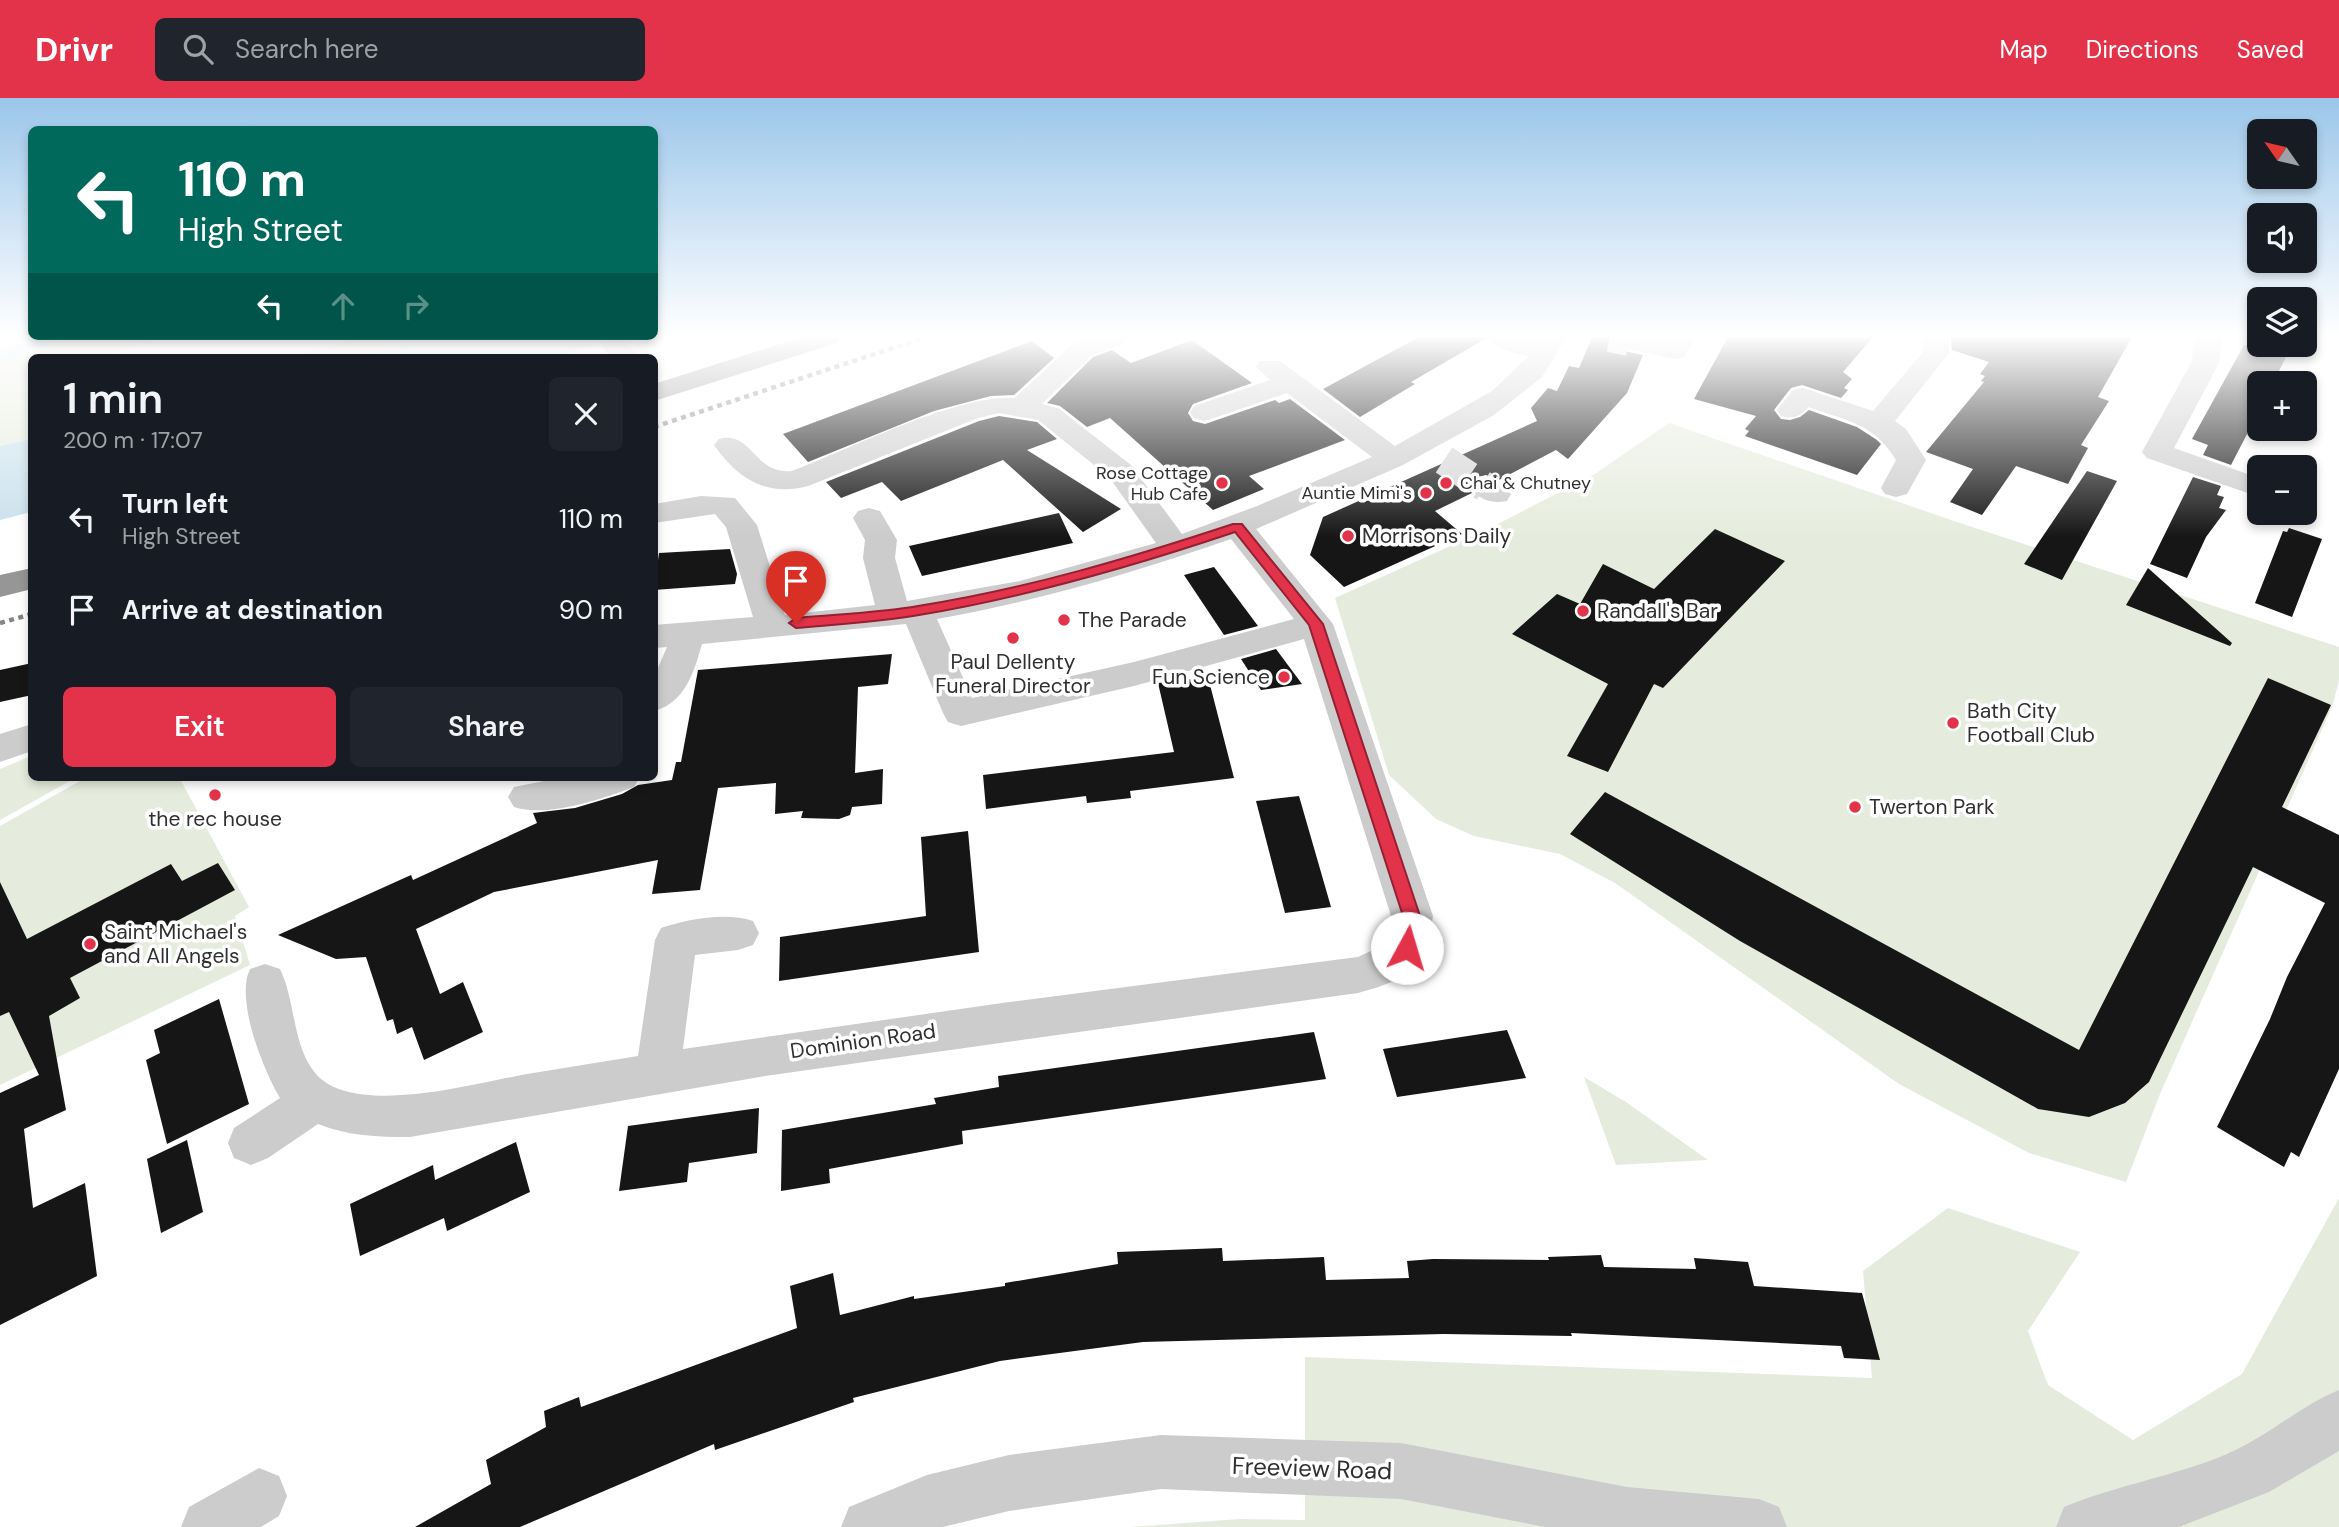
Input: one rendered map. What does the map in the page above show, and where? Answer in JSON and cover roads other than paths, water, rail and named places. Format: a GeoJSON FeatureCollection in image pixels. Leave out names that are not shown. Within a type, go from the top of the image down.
{"type":"FeatureCollection","features":[{"type":"Feature","properties":{"kind":"highway"},"geometry":{"type":"LineString","coordinates":[[0,586],[28,579]]}},
{"type":"Feature","properties":{"kind":"street"},"geometry":{"type":"LineString","coordinates":[[1022,407],[1025,404]]}},
{"type":"Feature","properties":{"kind":"street"},"geometry":{"type":"LineString","coordinates":[[1204,412],[1221,404]]}},
{"type":"Feature","properties":{"kind":"street"},"geometry":{"type":"LineString","coordinates":[[1319,404],[1393,459]]}},
{"type":"Feature","properties":{"kind":"street"},"geometry":{"type":"LineString","coordinates":[[658,695],[675,677],[671,635],[905,612],[1001,594],[1176,549],[1238,527],[1393,459],[1432,452],[1494,404]]}},
{"type":"Feature","properties":{"kind":"street"},"geometry":{"type":"LineString","coordinates":[[1791,410],[1796,404]]}},
{"type":"Feature","properties":{"kind":"street"},"geometry":{"type":"LineString","coordinates":[[1824,404],[1879,423],[1896,435],[1911,460],[1895,488]]}},
{"type":"Feature","properties":{"kind":"street"},"geometry":{"type":"LineString","coordinates":[[1879,423],[1895,404]]}},
{"type":"Feature","properties":{"kind":"street"},"geometry":{"type":"LineString","coordinates":[[2182,404],[2150,464],[2247,485]]}},
{"type":"Feature","properties":{"kind":"street"},"geometry":{"type":"LineString","coordinates":[[729,445],[759,478],[777,483],[796,480],[970,411],[999,405],[1022,407],[1048,414],[1120,471],[1176,549]]}},
{"type":"Feature","properties":{"kind":"street"},"geometry":{"type":"LineString","coordinates":[[658,513],[701,505],[724,505],[741,525],[772,626]]}},
{"type":"Feature","properties":{"kind":"street"},"geometry":{"type":"LineString","coordinates":[[869,519],[881,540],[880,558],[905,612],[961,713],[1134,674],[1316,624],[1238,527]]}},
{"type":"Feature","properties":{"kind":"street","name":"Dominion Road"},"geometry":{"type":"LineString","coordinates":[[265,982],[280,1053],[293,1084],[314,1101],[344,1114],[411,1116],[658,1072],[961,1027],[1358,975],[1381,969],[1397,960],[1407,948],[1412,916],[1316,624]]}},
{"type":"Feature","properties":{"kind":"street"},"geometry":{"type":"LineString","coordinates":[[0,748],[28,738]]}},
{"type":"Feature","properties":{"kind":"street"},"geometry":{"type":"LineString","coordinates":[[527,797],[593,788],[611,781]]}},
{"type":"Feature","properties":{"kind":"street"},"geometry":{"type":"LineString","coordinates":[[658,1072],[676,940],[738,933]]}},
{"type":"Feature","properties":{"kind":"street"},"geometry":{"type":"LineString","coordinates":[[251,1143],[314,1101]]}},
{"type":"Feature","properties":{"kind":"street"},"geometry":{"type":"LineString","coordinates":[[2084,1527],[2197,1496],[2306,1444],[2339,1416]]}},
{"type":"Feature","properties":{"kind":"street","name":"Freeview Road"},"geometry":{"type":"LineString","coordinates":[[869,1527],[927,1503],[1009,1483],[1161,1462],[1401,1471],[1627,1516],[1759,1527]]}},
{"type":"Feature","properties":{"kind":"street"},"geometry":{"type":"LineString","coordinates":[[209,1527],[259,1496]]}},
{"type":"Feature","properties":{"kind":"water"},"geometry":{"type":"Polygon","coordinates":[[[28,440],[28,513],[0,520],[0,446],[28,440]]]}},
{"type":"Feature","properties":{"kind":"tunnel"},"geometry":{"type":"LineString","coordinates":[[1444,460],[1485,487]]}},
{"type":"Feature","properties":{"kind":"railway"},"geometry":{"type":"LineString","coordinates":[[658,426],[724,404]]}},
{"type":"Feature","properties":{"kind":"railway"},"geometry":{"type":"LineString","coordinates":[[0,623],[28,615]]}},
{"type":"Feature","properties":{"kind":"place","name":"Rose Cottage Hub Cafe"},"geometry":{"type":"Point","coordinates":[1222,483]}},
{"type":"Feature","properties":{"kind":"place","name":"Chai & Chutney"},"geometry":{"type":"Point","coordinates":[1446,483]}},
{"type":"Feature","properties":{"kind":"place","name":"Auntie Mimi's"},"geometry":{"type":"Point","coordinates":[1426,493]}},
{"type":"Feature","properties":{"kind":"place","name":"Morrisons Daily"},"geometry":{"type":"Point","coordinates":[1348,536]}},
{"type":"Feature","properties":{"kind":"place","name":"Randall's Bar"},"geometry":{"type":"Point","coordinates":[1583,611]}},
{"type":"Feature","properties":{"kind":"place","name":"The Parade"},"geometry":{"type":"Point","coordinates":[1064,620]}},
{"type":"Feature","properties":{"kind":"place","name":"Paul Dellenty Funeral Director"},"geometry":{"type":"Point","coordinates":[1013,638]}},
{"type":"Feature","properties":{"kind":"place","name":"Fun Science"},"geometry":{"type":"Point","coordinates":[1284,677]}},
{"type":"Feature","properties":{"kind":"place","name":"Bath City Football Club"},"geometry":{"type":"Point","coordinates":[1953,723]}},
{"type":"Feature","properties":{"kind":"place","name":"the rec house"},"geometry":{"type":"Point","coordinates":[215,795]}},
{"type":"Feature","properties":{"kind":"place","name":"Twerton Park"},"geometry":{"type":"Point","coordinates":[1855,807]}},
{"type":"Feature","properties":{"kind":"place","name":"Saint Michael's and All Angels"},"geometry":{"type":"Point","coordinates":[90,944]}}]}
